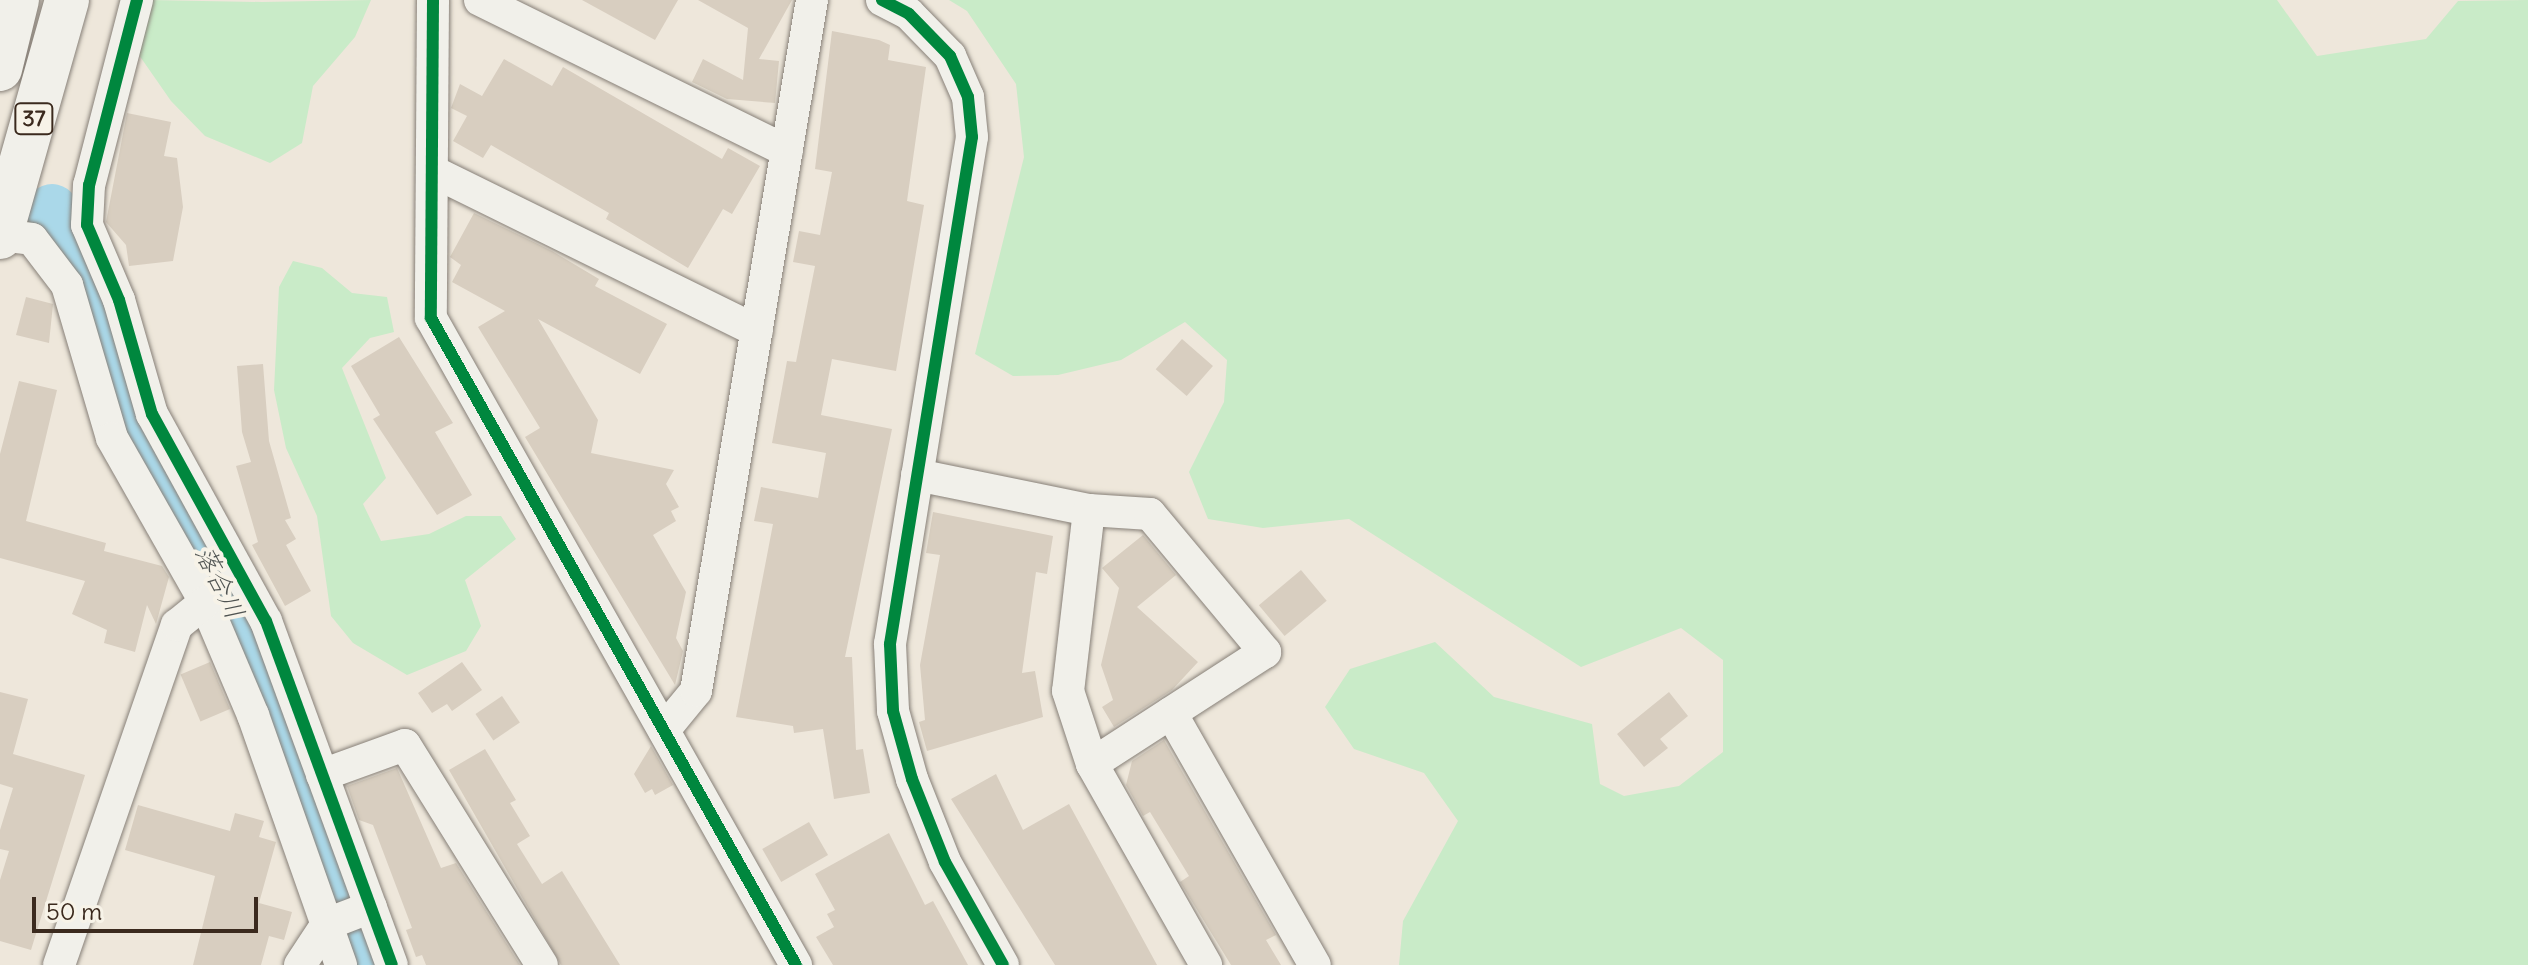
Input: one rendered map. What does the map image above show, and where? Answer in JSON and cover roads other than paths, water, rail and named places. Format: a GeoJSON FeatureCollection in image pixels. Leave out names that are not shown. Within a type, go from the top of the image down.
{"type":"FeatureCollection","features":[{"type":"Feature","properties":{"kind":"main road","name":"37"},"geometry":{"type":"LineString","coordinates":[[0,69],[17,0]]}},
{"type":"Feature","properties":{"kind":"main road","name":"37"},"geometry":{"type":"LineString","coordinates":[[0,236],[67,0]]}},
{"type":"Feature","properties":{"kind":"street"},"geometry":{"type":"LineString","coordinates":[[137,0],[89,185],[87,225],[119,300],[152,414],[266,621],[322,775],[350,915],[341,965]]}},
{"type":"Feature","properties":{"kind":"street"},"geometry":{"type":"LineString","coordinates":[[433,0],[431,318],[796,965]]}},
{"type":"Feature","properties":{"kind":"street"},"geometry":{"type":"LineString","coordinates":[[480,0],[787,151]]}},
{"type":"Feature","properties":{"kind":"street"},"geometry":{"type":"LineString","coordinates":[[664,730],[696,691],[812,0]]}},
{"type":"Feature","properties":{"kind":"street"},"geometry":{"type":"LineString","coordinates":[[882,0],[909,14],[950,56],[968,97],[972,137],[890,644],[893,711],[945,862],[1003,965]]}},
{"type":"Feature","properties":{"kind":"street"},"geometry":{"type":"LineString","coordinates":[[432,171],[757,331]]}},
{"type":"Feature","properties":{"kind":"street"},"geometry":{"type":"LineString","coordinates":[[0,236],[32,239],[67,285],[112,438],[205,602],[350,915],[392,965]]}},
{"type":"Feature","properties":{"kind":"street"},"geometry":{"type":"LineString","coordinates":[[917,475],[1089,510],[1150,514],[1265,652],[1092,764]]}},
{"type":"Feature","properties":{"kind":"street"},"geometry":{"type":"LineString","coordinates":[[1089,510],[1068,691],[1092,764],[1206,965]]}},
{"type":"Feature","properties":{"kind":"street"},"geometry":{"type":"LineString","coordinates":[[59,965],[177,625],[205,602]]}},
{"type":"Feature","properties":{"kind":"street"},"geometry":{"type":"LineString","coordinates":[[1171,713],[1315,965]]}},
{"type":"Feature","properties":{"kind":"street"},"geometry":{"type":"LineString","coordinates":[[322,775],[405,745],[542,965]]}},
{"type":"Feature","properties":{"kind":"street"},"geometry":{"type":"LineString","coordinates":[[300,965],[350,915]]}},
{"type":"Feature","properties":{"kind":"waterway","name":"落合川"},"geometry":{"type":"LineString","coordinates":[[52,211],[87,266],[125,410],[241,623],[367,965]]}}]}
